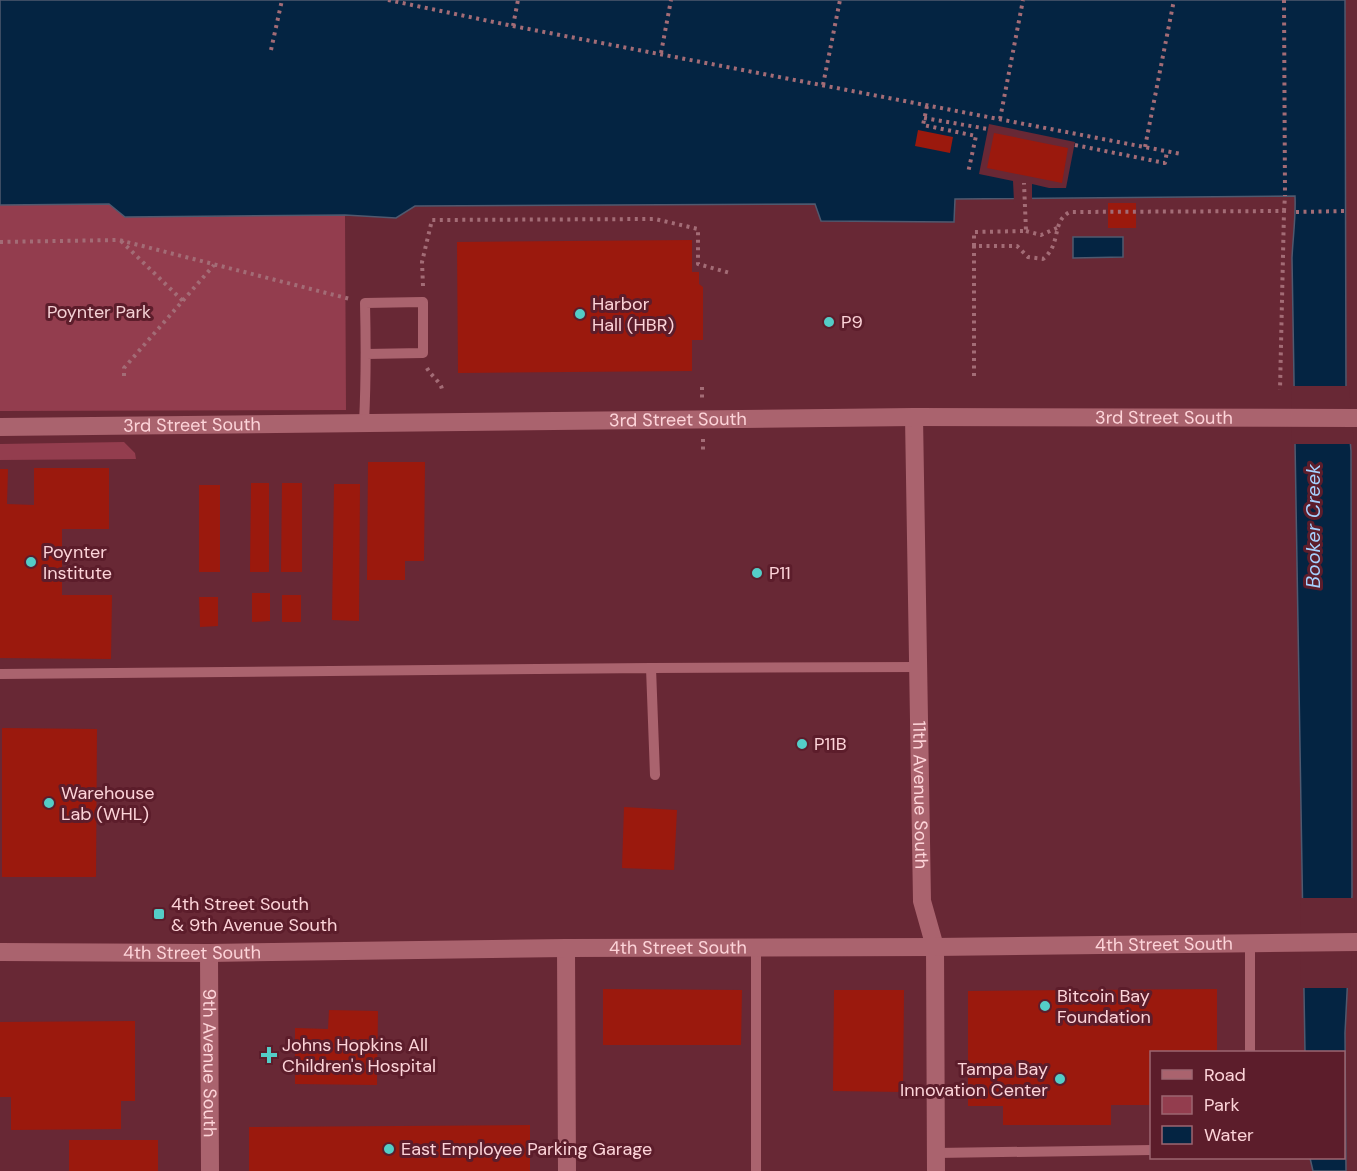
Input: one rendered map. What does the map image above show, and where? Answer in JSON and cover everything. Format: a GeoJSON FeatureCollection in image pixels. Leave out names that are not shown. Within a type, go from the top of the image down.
{"type":"FeatureCollection","features":[{"type":"Feature","properties":{"kind":"street","name":"3rd Street South"},"geometry":{"type":"LineString","coordinates":[[0,427],[914,417],[1357,418]]}},
{"type":"Feature","properties":{"kind":"street","name":"11th Avenue South"},"geometry":{"type":"LineString","coordinates":[[914,417],[922,901],[935,947],[936,1162]]}},
{"type":"Feature","properties":{"kind":"street","name":"4th Street South"},"geometry":{"type":"LineString","coordinates":[[0,951],[209,953],[1357,942]]}},
{"type":"Feature","properties":{"kind":"street"},"geometry":{"type":"LineString","coordinates":[[566,948],[567,1171]]}},
{"type":"Feature","properties":{"kind":"street","name":"9th Avenue South"},"geometry":{"type":"LineString","coordinates":[[209,953],[210,1171]]}},
{"type":"Feature","properties":{"kind":"lane"},"geometry":{"type":"LineString","coordinates":[[364,423],[365,303],[423,302],[423,353],[366,354]]}},
{"type":"Feature","properties":{"kind":"lane"},"geometry":{"type":"LineString","coordinates":[[0,674],[918,667]]}},
{"type":"Feature","properties":{"kind":"lane"},"geometry":{"type":"LineString","coordinates":[[651,668],[655,775]]}},
{"type":"Feature","properties":{"kind":"lane"},"geometry":{"type":"LineString","coordinates":[[1250,943],[1250,1051]]}},
{"type":"Feature","properties":{"kind":"lane"},"geometry":{"type":"LineString","coordinates":[[756,947],[756,1171]]}},
{"type":"Feature","properties":{"kind":"lane"},"geometry":{"type":"LineString","coordinates":[[936,1162],[1150,1150]]}},
{"type":"Feature","properties":{"kind":"path"},"geometry":{"type":"LineString","coordinates":[[271,50],[282,0]]}},
{"type":"Feature","properties":{"kind":"path"},"geometry":{"type":"LineString","coordinates":[[388,0],[1181,154]]}},
{"type":"Feature","properties":{"kind":"path"},"geometry":{"type":"LineString","coordinates":[[513,26],[518,0]]}},
{"type":"Feature","properties":{"kind":"path"},"geometry":{"type":"LineString","coordinates":[[661,53],[671,0]]}},
{"type":"Feature","properties":{"kind":"path"},"geometry":{"type":"LineString","coordinates":[[823,86],[840,0]]}},
{"type":"Feature","properties":{"kind":"path"},"geometry":{"type":"LineString","coordinates":[[1000,119],[1023,0]]}},
{"type":"Feature","properties":{"kind":"path"},"geometry":{"type":"LineString","coordinates":[[1145,147],[1174,0]]}},
{"type":"Feature","properties":{"kind":"path"},"geometry":{"type":"LineString","coordinates":[[1284,0],[1285,196]]}},
{"type":"Feature","properties":{"kind":"path"},"geometry":{"type":"LineString","coordinates":[[927,106],[923,126],[976,136],[968,173]]}},
{"type":"Feature","properties":{"kind":"path"},"geometry":{"type":"LineString","coordinates":[[924,118],[988,129]]}},
{"type":"Feature","properties":{"kind":"path"},"geometry":{"type":"LineString","coordinates":[[1101,150],[1102,139]]}},
{"type":"Feature","properties":{"kind":"path"},"geometry":{"type":"LineString","coordinates":[[1075,145],[1165,163],[1167,152]]}},
{"type":"Feature","properties":{"kind":"path"},"geometry":{"type":"LineString","coordinates":[[1281,390],[1285,168]]}},
{"type":"Feature","properties":{"kind":"path"},"geometry":{"type":"LineString","coordinates":[[1024,183],[1026,231]]}},
{"type":"Feature","properties":{"kind":"path"},"geometry":{"type":"LineString","coordinates":[[974,246],[1017,246],[1028,257],[1043,259],[1054,247],[1061,220],[1070,212],[1284,211]]}},
{"type":"Feature","properties":{"kind":"path"},"geometry":{"type":"LineString","coordinates":[[1296,212],[1346,211]]}},
{"type":"Feature","properties":{"kind":"path"},"geometry":{"type":"LineString","coordinates":[[423,302],[422,262],[432,220],[655,219],[698,229],[698,264],[730,273]]}},
{"type":"Feature","properties":{"kind":"path"},"geometry":{"type":"LineString","coordinates":[[974,376],[974,232],[1026,231],[1041,235],[1058,227]]}},
{"type":"Feature","properties":{"kind":"path"},"geometry":{"type":"LineString","coordinates":[[119,240],[183,301]]}},
{"type":"Feature","properties":{"kind":"path"},"geometry":{"type":"LineString","coordinates":[[0,242],[119,240],[365,303]]}},
{"type":"Feature","properties":{"kind":"path"},"geometry":{"type":"LineString","coordinates":[[124,376],[124,368],[214,265]]}},
{"type":"Feature","properties":{"kind":"path"},"geometry":{"type":"LineString","coordinates":[[423,353],[430,375],[441,384],[442,389]]}},
{"type":"Feature","properties":{"kind":"green space","name":"Poynter Park"},"geometry":{"type":"Polygon","coordinates":[[[109,204],[125,217],[345,215],[346,410],[0,411],[0,205],[109,204]]]}},
{"type":"Feature","properties":{"kind":"green space"},"geometry":{"type":"Polygon","coordinates":[[[124,442],[135,453],[136,459],[0,460],[0,444],[124,442]]]}},
{"type":"Feature","properties":{"kind":"water","name":"Booker Creek"},"geometry":{"type":"Polygon","coordinates":[[[0,0],[1345,0],[1346,392],[1351,451],[1352,895],[1345,1033],[1346,1171],[1313,1171],[1310,1159],[1345,1159],[1345,1051],[1305,1051],[1292,258],[1295,196],[955,199],[954,222],[821,221],[815,204],[415,206],[396,218],[345,215],[125,217],[109,204],[0,205],[0,0]]]}},
{"type":"Feature","properties":{"kind":"water"},"geometry":{"type":"Polygon","coordinates":[[[1073,237],[1123,237],[1123,257],[1073,258],[1073,237]]]}},
{"type":"Feature","properties":{"kind":"pier"},"geometry":{"type":"Polygon","coordinates":[[[989,124],[1075,142],[1066,188],[1049,188],[1032,184],[1032,202],[1014,202],[1013,181],[979,174],[989,124]]]}},
{"type":"Feature","properties":{"kind":"pier"},"geometry":{"type":"Polygon","coordinates":[[[1291,386],[1349,386],[1354,444],[1292,444],[1291,386]]]}},
{"type":"Feature","properties":{"kind":"pier"},"geometry":{"type":"Polygon","coordinates":[[[1300,898],[1355,898],[1350,988],[1301,988],[1300,898]]]}},
{"type":"Feature","properties":{"kind":"building"},"geometry":{"type":"Polygon","coordinates":[[[918,130],[953,137],[950,153],[915,146],[918,130]]]}},
{"type":"Feature","properties":{"kind":"building"},"geometry":{"type":"Polygon","coordinates":[[[994,133],[1068,148],[1062,183],[987,168],[994,133]]]}},
{"type":"Feature","properties":{"kind":"building"},"geometry":{"type":"Polygon","coordinates":[[[1108,203],[1136,203],[1136,228],[1108,228],[1108,203]]]}},
{"type":"Feature","properties":{"kind":"building","name":"Harbor Hall (HBR)"},"geometry":{"type":"Polygon","coordinates":[[[692,240],[692,272],[699,272],[699,284],[703,287],[703,340],[692,340],[692,371],[458,373],[457,242],[692,240]]]}},
{"type":"Feature","properties":{"kind":"building"},"geometry":{"type":"Polygon","coordinates":[[[368,462],[425,462],[424,561],[405,561],[405,580],[367,580],[368,462]]]}},
{"type":"Feature","properties":{"kind":"building","name":"Poynter Institute"},"geometry":{"type":"Polygon","coordinates":[[[34,468],[109,468],[109,529],[62,529],[62,595],[112,595],[111,659],[0,658],[0,469],[8,469],[7,504],[34,505],[34,468]]]}},
{"type":"Feature","properties":{"kind":"building"},"geometry":{"type":"Polygon","coordinates":[[[251,483],[269,483],[269,572],[250,572],[251,483]]]}},
{"type":"Feature","properties":{"kind":"building"},"geometry":{"type":"Polygon","coordinates":[[[282,483],[302,483],[302,572],[281,572],[282,483]]]}},
{"type":"Feature","properties":{"kind":"building"},"geometry":{"type":"Polygon","coordinates":[[[334,484],[360,484],[359,621],[332,620],[334,484]]]}},
{"type":"Feature","properties":{"kind":"building"},"geometry":{"type":"Polygon","coordinates":[[[199,485],[220,485],[220,572],[199,572],[199,485]]]}},
{"type":"Feature","properties":{"kind":"building"},"geometry":{"type":"Polygon","coordinates":[[[252,593],[270,593],[270,621],[252,622],[252,593]]]}},
{"type":"Feature","properties":{"kind":"building"},"geometry":{"type":"Polygon","coordinates":[[[282,595],[301,595],[301,622],[282,622],[282,595]]]}},
{"type":"Feature","properties":{"kind":"building"},"geometry":{"type":"Polygon","coordinates":[[[199,597],[218,597],[218,626],[200,627],[199,597]]]}},
{"type":"Feature","properties":{"kind":"building","name":"Warehouse Lab (WHL)"},"geometry":{"type":"Polygon","coordinates":[[[2,728],[97,729],[96,877],[2,877],[2,728]]]}},
{"type":"Feature","properties":{"kind":"building"},"geometry":{"type":"Polygon","coordinates":[[[624,807],[677,810],[674,870],[622,868],[624,807]]]}},
{"type":"Feature","properties":{"kind":"building"},"geometry":{"type":"Polygon","coordinates":[[[603,989],[742,990],[741,1045],[603,1045],[603,989]]]}},
{"type":"Feature","properties":{"kind":"building","name":"Tampa Bay Innovation Center"},"geometry":{"type":"Polygon","coordinates":[[[1217,989],[1217,1051],[1150,1051],[1150,1105],[1111,1105],[1111,1125],[1003,1125],[1003,1106],[968,1106],[968,991],[1217,989]]]}},
{"type":"Feature","properties":{"kind":"building"},"geometry":{"type":"Polygon","coordinates":[[[834,990],[904,990],[903,1092],[833,1091],[834,990]]]}},
{"type":"Feature","properties":{"kind":"building"},"geometry":{"type":"Polygon","coordinates":[[[329,1010],[378,1011],[377,1085],[295,1084],[295,1028],[328,1029],[329,1010]]]}},
{"type":"Feature","properties":{"kind":"building"},"geometry":{"type":"Polygon","coordinates":[[[135,1021],[135,1101],[121,1101],[121,1129],[11,1130],[11,1097],[0,1097],[0,1022],[135,1021]]]}},
{"type":"Feature","properties":{"kind":"building","name":"East Employee Parking Garage"},"geometry":{"type":"Polygon","coordinates":[[[530,1125],[530,1171],[249,1171],[249,1127],[530,1125]]]}},
{"type":"Feature","properties":{"kind":"building"},"geometry":{"type":"Polygon","coordinates":[[[69,1140],[158,1140],[158,1171],[69,1171],[69,1140]]]}},
{"type":"Feature","properties":{"kind":"place","name":"Harbor Hall (HBR)"},"geometry":{"type":"Point","coordinates":[580,314]}},
{"type":"Feature","properties":{"kind":"place","name":"P9"},"geometry":{"type":"Point","coordinates":[829,322]}},
{"type":"Feature","properties":{"kind":"place","name":"Poynter Institute"},"geometry":{"type":"Point","coordinates":[31,562]}},
{"type":"Feature","properties":{"kind":"place","name":"P11"},"geometry":{"type":"Point","coordinates":[757,573]}},
{"type":"Feature","properties":{"kind":"place","name":"P11B"},"geometry":{"type":"Point","coordinates":[802,744]}},
{"type":"Feature","properties":{"kind":"place","name":"Warehouse Lab (WHL)"},"geometry":{"type":"Point","coordinates":[49,803]}},
{"type":"Feature","properties":{"kind":"place","name":"4th Street South & 9th Avenue South"},"geometry":{"type":"Point","coordinates":[159,914]}},
{"type":"Feature","properties":{"kind":"place","name":"Bitcoin Bay Foundation"},"geometry":{"type":"Point","coordinates":[1045,1006]}},
{"type":"Feature","properties":{"kind":"place","name":"Johns Hopkins All Children's Hospital"},"geometry":{"type":"Point","coordinates":[269,1055]}},
{"type":"Feature","properties":{"kind":"place","name":"Tampa Bay Innovation Center"},"geometry":{"type":"Point","coordinates":[1060,1079]}},
{"type":"Feature","properties":{"kind":"place","name":"East Employee Parking Garage"},"geometry":{"type":"Point","coordinates":[389,1149]}}]}
